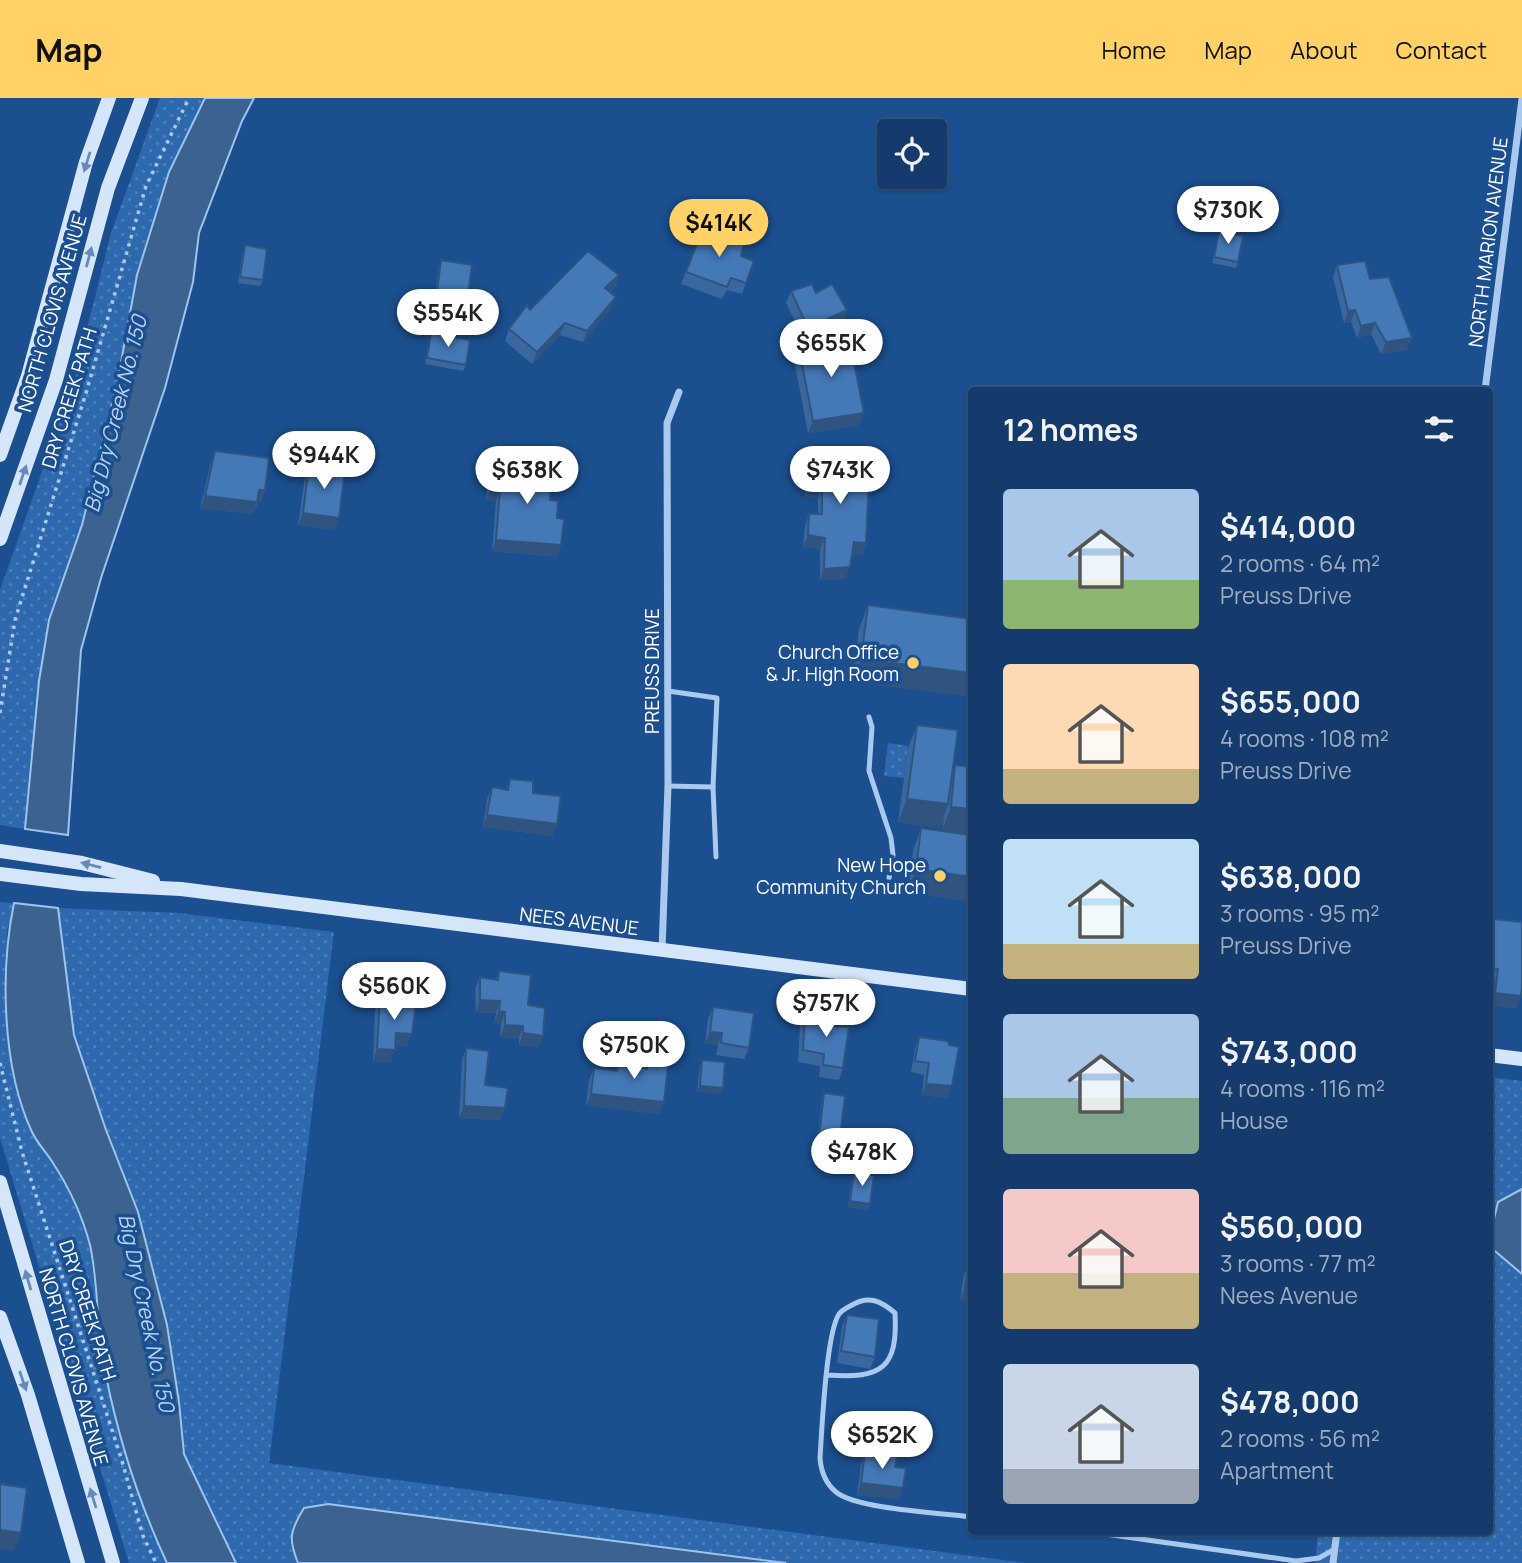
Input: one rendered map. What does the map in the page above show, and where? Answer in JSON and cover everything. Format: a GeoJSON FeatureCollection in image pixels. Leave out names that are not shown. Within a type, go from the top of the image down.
{"type":"FeatureCollection","features":[{"type":"Feature","properties":{"kind":"main road","name":"NORTH CLOVIS AVENUE"},"geometry":{"type":"LineString","coordinates":[[0,455],[29,376],[86,162],[109,98]]}},
{"type":"Feature","properties":{"kind":"main road","name":"NORTH CLOVIS AVENUE"},"geometry":{"type":"LineString","coordinates":[[0,539],[56,380],[108,188],[142,98]]}},
{"type":"Feature","properties":{"kind":"main road","name":"NEES AVENUE"},"geometry":{"type":"LineString","coordinates":[[0,851],[82,863],[181,889]]}},
{"type":"Feature","properties":{"kind":"main road","name":"NEES AVENUE"},"geometry":{"type":"LineString","coordinates":[[0,874],[81,884],[181,889],[968,989]]}},
{"type":"Feature","properties":{"kind":"main road"},"geometry":{"type":"LineString","coordinates":[[1493,1055],[1522,1059]]}},
{"type":"Feature","properties":{"kind":"main road","name":"NORTH CLOVIS AVENUE"},"geometry":{"type":"LineString","coordinates":[[0,1182],[113,1563]]}},
{"type":"Feature","properties":{"kind":"main road"},"geometry":{"type":"LineString","coordinates":[[0,1317],[28,1395],[78,1563]]}},
{"type":"Feature","properties":{"kind":"street","name":"NORTH MARION AVENUE"},"geometry":{"type":"LineString","coordinates":[[1485,387],[1522,99]]}},
{"type":"Feature","properties":{"kind":"street","name":"PREUSS DRIVE"},"geometry":{"type":"LineString","coordinates":[[662,951],[668,786],[667,423],[679,392]]}},
{"type":"Feature","properties":{"kind":"street"},"geometry":{"type":"LineString","coordinates":[[1333,1563],[1337,1535]]}},
{"type":"Feature","properties":{"kind":"lane"},"geometry":{"type":"LineString","coordinates":[[668,691],[717,698],[713,787],[716,857]]}},
{"type":"Feature","properties":{"kind":"lane"},"geometry":{"type":"LineString","coordinates":[[869,717],[873,727],[869,771],[891,838],[893,855],[889,878]]}},
{"type":"Feature","properties":{"kind":"lane"},"geometry":{"type":"LineString","coordinates":[[668,786],[713,787]]}},
{"type":"Feature","properties":{"kind":"lane"},"geometry":{"type":"LineString","coordinates":[[828,1375],[850,1377],[866,1374],[877,1370],[891,1359],[895,1349],[895,1313],[883,1302],[870,1298],[858,1301],[840,1312],[832,1334],[828,1375],[820,1458],[821,1474],[835,1492],[858,1503],[968,1517]]}},
{"type":"Feature","properties":{"kind":"lane"},"geometry":{"type":"LineString","coordinates":[[1112,1535],[1296,1561],[1319,1558],[1335,1549]]}},
{"type":"Feature","properties":{"kind":"path","name":"DRY CREEK PATH"},"geometry":{"type":"LineString","coordinates":[[0,713],[15,620],[86,393],[146,186],[189,98]]}},
{"type":"Feature","properties":{"kind":"path","name":"DRY CREEK PATH"},"geometry":{"type":"LineString","coordinates":[[0,1063],[22,1152],[118,1448],[143,1536],[156,1563]]}},
{"type":"Feature","properties":{"kind":"shaded area"},"geometry":{"type":"Polygon","coordinates":[[[160,98],[205,98],[169,172],[137,275],[118,379],[82,525],[49,620],[30,761],[25,829],[0,825],[0,590],[74,381],[111,233],[160,98]]]}},
{"type":"Feature","properties":{"kind":"shaded area"},"geometry":{"type":"Polygon","coordinates":[[[888,743],[908,746],[904,778],[884,776],[888,743]]]}},
{"type":"Feature","properties":{"kind":"shaded area"},"geometry":{"type":"Polygon","coordinates":[[[0,902],[14,903],[7,932],[5,977],[8,1037],[33,1134],[78,1205],[90,1247],[104,1370],[147,1520],[167,1563],[129,1563],[0,1138],[0,902]]]}},
{"type":"Feature","properties":{"kind":"shaded area"},"geometry":{"type":"Polygon","coordinates":[[[58,908],[179,913],[334,932],[269,1463],[1025,1563],[236,1563],[184,1454],[167,1325],[138,1212],[106,1130],[74,1035],[58,908]]]}},
{"type":"Feature","properties":{"kind":"shaded area"},"geometry":{"type":"Polygon","coordinates":[[[1493,1077],[1522,1081],[1522,1563],[1315,1563],[1318,1535],[1493,1535],[1493,1077]]]}},
{"type":"Feature","properties":{"kind":"water","name":"Big Dry Creek No. 150"},"geometry":{"type":"Polygon","coordinates":[[[205,98],[254,98],[242,121],[199,233],[193,282],[165,388],[101,578],[81,650],[68,835],[25,829],[39,681],[49,620],[82,525],[118,379],[137,275],[169,172],[205,98]]]}},
{"type":"Feature","properties":{"kind":"water","name":"Big Dry Creek No. 150"},"geometry":{"type":"Polygon","coordinates":[[[14,903],[58,908],[74,1035],[106,1130],[138,1212],[167,1325],[184,1454],[236,1563],[167,1563],[130,1469],[105,1371],[95,1276],[87,1234],[65,1183],[32,1132],[15,1079],[6,1019],[7,958],[14,903]]]}},
{"type":"Feature","properties":{"kind":"water"},"geometry":{"type":"Polygon","coordinates":[[[1522,1189],[1522,1274],[1493,1249],[1493,1223],[1498,1202],[1522,1189]]]}},
{"type":"Feature","properties":{"kind":"water"},"geometry":{"type":"Polygon","coordinates":[[[328,1504],[786,1563],[298,1563],[292,1541],[296,1523],[304,1508],[328,1504]]]}},
{"type":"Feature","properties":{"kind":"building"},"geometry":{"type":"Polygon","coordinates":[[[703,228],[744,242],[741,256],[754,261],[746,283],[731,278],[727,287],[686,272],[703,228]]]}},
{"type":"Feature","properties":{"kind":"building"},"geometry":{"type":"Polygon","coordinates":[[[1219,231],[1243,236],[1238,262],[1214,257],[1219,231]]]}},
{"type":"Feature","properties":{"kind":"building"},"geometry":{"type":"Polygon","coordinates":[[[245,245],[267,249],[263,280],[240,277],[245,245]]]}},
{"type":"Feature","properties":{"kind":"building"},"geometry":{"type":"Polygon","coordinates":[[[588,251],[619,275],[605,288],[616,297],[587,331],[565,323],[537,352],[509,329],[527,305],[530,310],[588,251]]]}},
{"type":"Feature","properties":{"kind":"building"},"geometry":{"type":"Polygon","coordinates":[[[441,260],[472,265],[464,326],[433,322],[441,260]]]}},
{"type":"Feature","properties":{"kind":"building"},"geometry":{"type":"Polygon","coordinates":[[[1365,261],[1370,279],[1389,277],[1412,338],[1386,342],[1375,323],[1361,326],[1355,310],[1348,311],[1337,265],[1365,261]]]}},
{"type":"Feature","properties":{"kind":"building"},"geometry":{"type":"Polygon","coordinates":[[[812,284],[816,293],[832,284],[847,310],[808,328],[791,291],[812,284]]]}},
{"type":"Feature","properties":{"kind":"building"},"geometry":{"type":"Polygon","coordinates":[[[431,333],[470,340],[466,365],[427,358],[431,333]]]}},
{"type":"Feature","properties":{"kind":"building"},"geometry":{"type":"Polygon","coordinates":[[[849,337],[864,413],[813,421],[798,344],[849,337]]]}},
{"type":"Feature","properties":{"kind":"building"},"geometry":{"type":"Polygon","coordinates":[[[811,450],[833,452],[832,465],[851,467],[853,457],[870,458],[866,543],[854,542],[850,567],[824,569],[825,538],[808,535],[809,514],[822,514],[822,486],[809,485],[811,450]]]}},
{"type":"Feature","properties":{"kind":"building"},"geometry":{"type":"Polygon","coordinates":[[[215,451],[269,458],[265,490],[259,490],[257,502],[205,496],[215,451]]]}},
{"type":"Feature","properties":{"kind":"building"},"geometry":{"type":"Polygon","coordinates":[[[523,464],[553,467],[550,500],[558,501],[557,518],[564,519],[561,545],[496,540],[500,489],[491,489],[492,470],[522,473],[523,464]]]}},
{"type":"Feature","properties":{"kind":"building"},"geometry":{"type":"Polygon","coordinates":[[[309,465],[345,470],[339,518],[303,513],[309,465]]]}},
{"type":"Feature","properties":{"kind":"building"},"geometry":{"type":"Polygon","coordinates":[[[868,605],[968,619],[968,673],[861,659],[868,605]]]}},
{"type":"Feature","properties":{"kind":"building"},"geometry":{"type":"Polygon","coordinates":[[[917,725],[958,730],[948,804],[907,799],[917,725]]]}},
{"type":"Feature","properties":{"kind":"building"},"geometry":{"type":"Polygon","coordinates":[[[955,765],[968,767],[968,809],[951,807],[955,765]]]}},
{"type":"Feature","properties":{"kind":"building"},"geometry":{"type":"Polygon","coordinates":[[[510,779],[533,781],[533,793],[561,796],[557,824],[487,815],[492,787],[508,790],[510,779]]]}},
{"type":"Feature","properties":{"kind":"building"},"geometry":{"type":"Polygon","coordinates":[[[921,828],[968,835],[968,877],[916,869],[921,828]]]}},
{"type":"Feature","properties":{"kind":"building"},"geometry":{"type":"Polygon","coordinates":[[[1494,919],[1522,922],[1521,996],[1495,993],[1498,969],[1493,968],[1494,919]]]}},
{"type":"Feature","properties":{"kind":"building"},"geometry":{"type":"Polygon","coordinates":[[[499,971],[531,975],[528,1005],[545,1008],[543,1036],[523,1033],[523,1026],[505,1025],[505,1012],[499,1011],[500,1001],[480,1000],[480,977],[498,980],[499,971]]]}},
{"type":"Feature","properties":{"kind":"building"},"geometry":{"type":"Polygon","coordinates":[[[380,998],[416,1003],[412,1034],[396,1033],[395,1050],[377,1049],[380,998]]]}},
{"type":"Feature","properties":{"kind":"building"},"geometry":{"type":"Polygon","coordinates":[[[713,1007],[754,1013],[749,1048],[721,1043],[722,1033],[710,1032],[713,1007]]]}},
{"type":"Feature","properties":{"kind":"building"},"geometry":{"type":"Polygon","coordinates":[[[805,1014],[835,1018],[834,1026],[849,1027],[843,1068],[823,1065],[824,1054],[803,1050],[805,1014]]]}},
{"type":"Feature","properties":{"kind":"building"},"geometry":{"type":"Polygon","coordinates":[[[919,1037],[948,1041],[949,1045],[959,1047],[952,1086],[926,1084],[929,1063],[915,1061],[919,1037]]]}},
{"type":"Feature","properties":{"kind":"building"},"geometry":{"type":"Polygon","coordinates":[[[466,1048],[489,1051],[485,1085],[508,1088],[505,1108],[464,1106],[466,1048]]]}},
{"type":"Feature","properties":{"kind":"building"},"geometry":{"type":"Polygon","coordinates":[[[648,1054],[669,1057],[664,1102],[591,1094],[594,1068],[617,1071],[618,1066],[647,1069],[648,1054]]]}},
{"type":"Feature","properties":{"kind":"building"},"geometry":{"type":"Polygon","coordinates":[[[702,1060],[725,1062],[723,1088],[700,1086],[702,1060]]]}},
{"type":"Feature","properties":{"kind":"building"},"geometry":{"type":"Polygon","coordinates":[[[824,1093],[845,1096],[841,1129],[828,1130],[827,1138],[819,1137],[824,1093]]]}},
{"type":"Feature","properties":{"kind":"building"},"geometry":{"type":"Polygon","coordinates":[[[854,1172],[874,1175],[870,1204],[850,1201],[854,1172]]]}},
{"type":"Feature","properties":{"kind":"building"},"geometry":{"type":"Polygon","coordinates":[[[847,1315],[879,1319],[875,1357],[841,1351],[847,1315]]]}},
{"type":"Feature","properties":{"kind":"building"},"geometry":{"type":"Polygon","coordinates":[[[865,1452],[897,1456],[895,1467],[906,1468],[903,1488],[861,1483],[865,1452]]]}},
{"type":"Feature","properties":{"kind":"building"},"geometry":{"type":"Polygon","coordinates":[[[0,1484],[27,1488],[21,1533],[0,1530],[0,1484]]]}},
{"type":"Feature","properties":{"kind":"place","name":"Church Office & Jr. High Room"},"geometry":{"type":"Point","coordinates":[913,663]}},
{"type":"Feature","properties":{"kind":"place","name":"New Hope Community Church"},"geometry":{"type":"Point","coordinates":[940,876]}}]}
